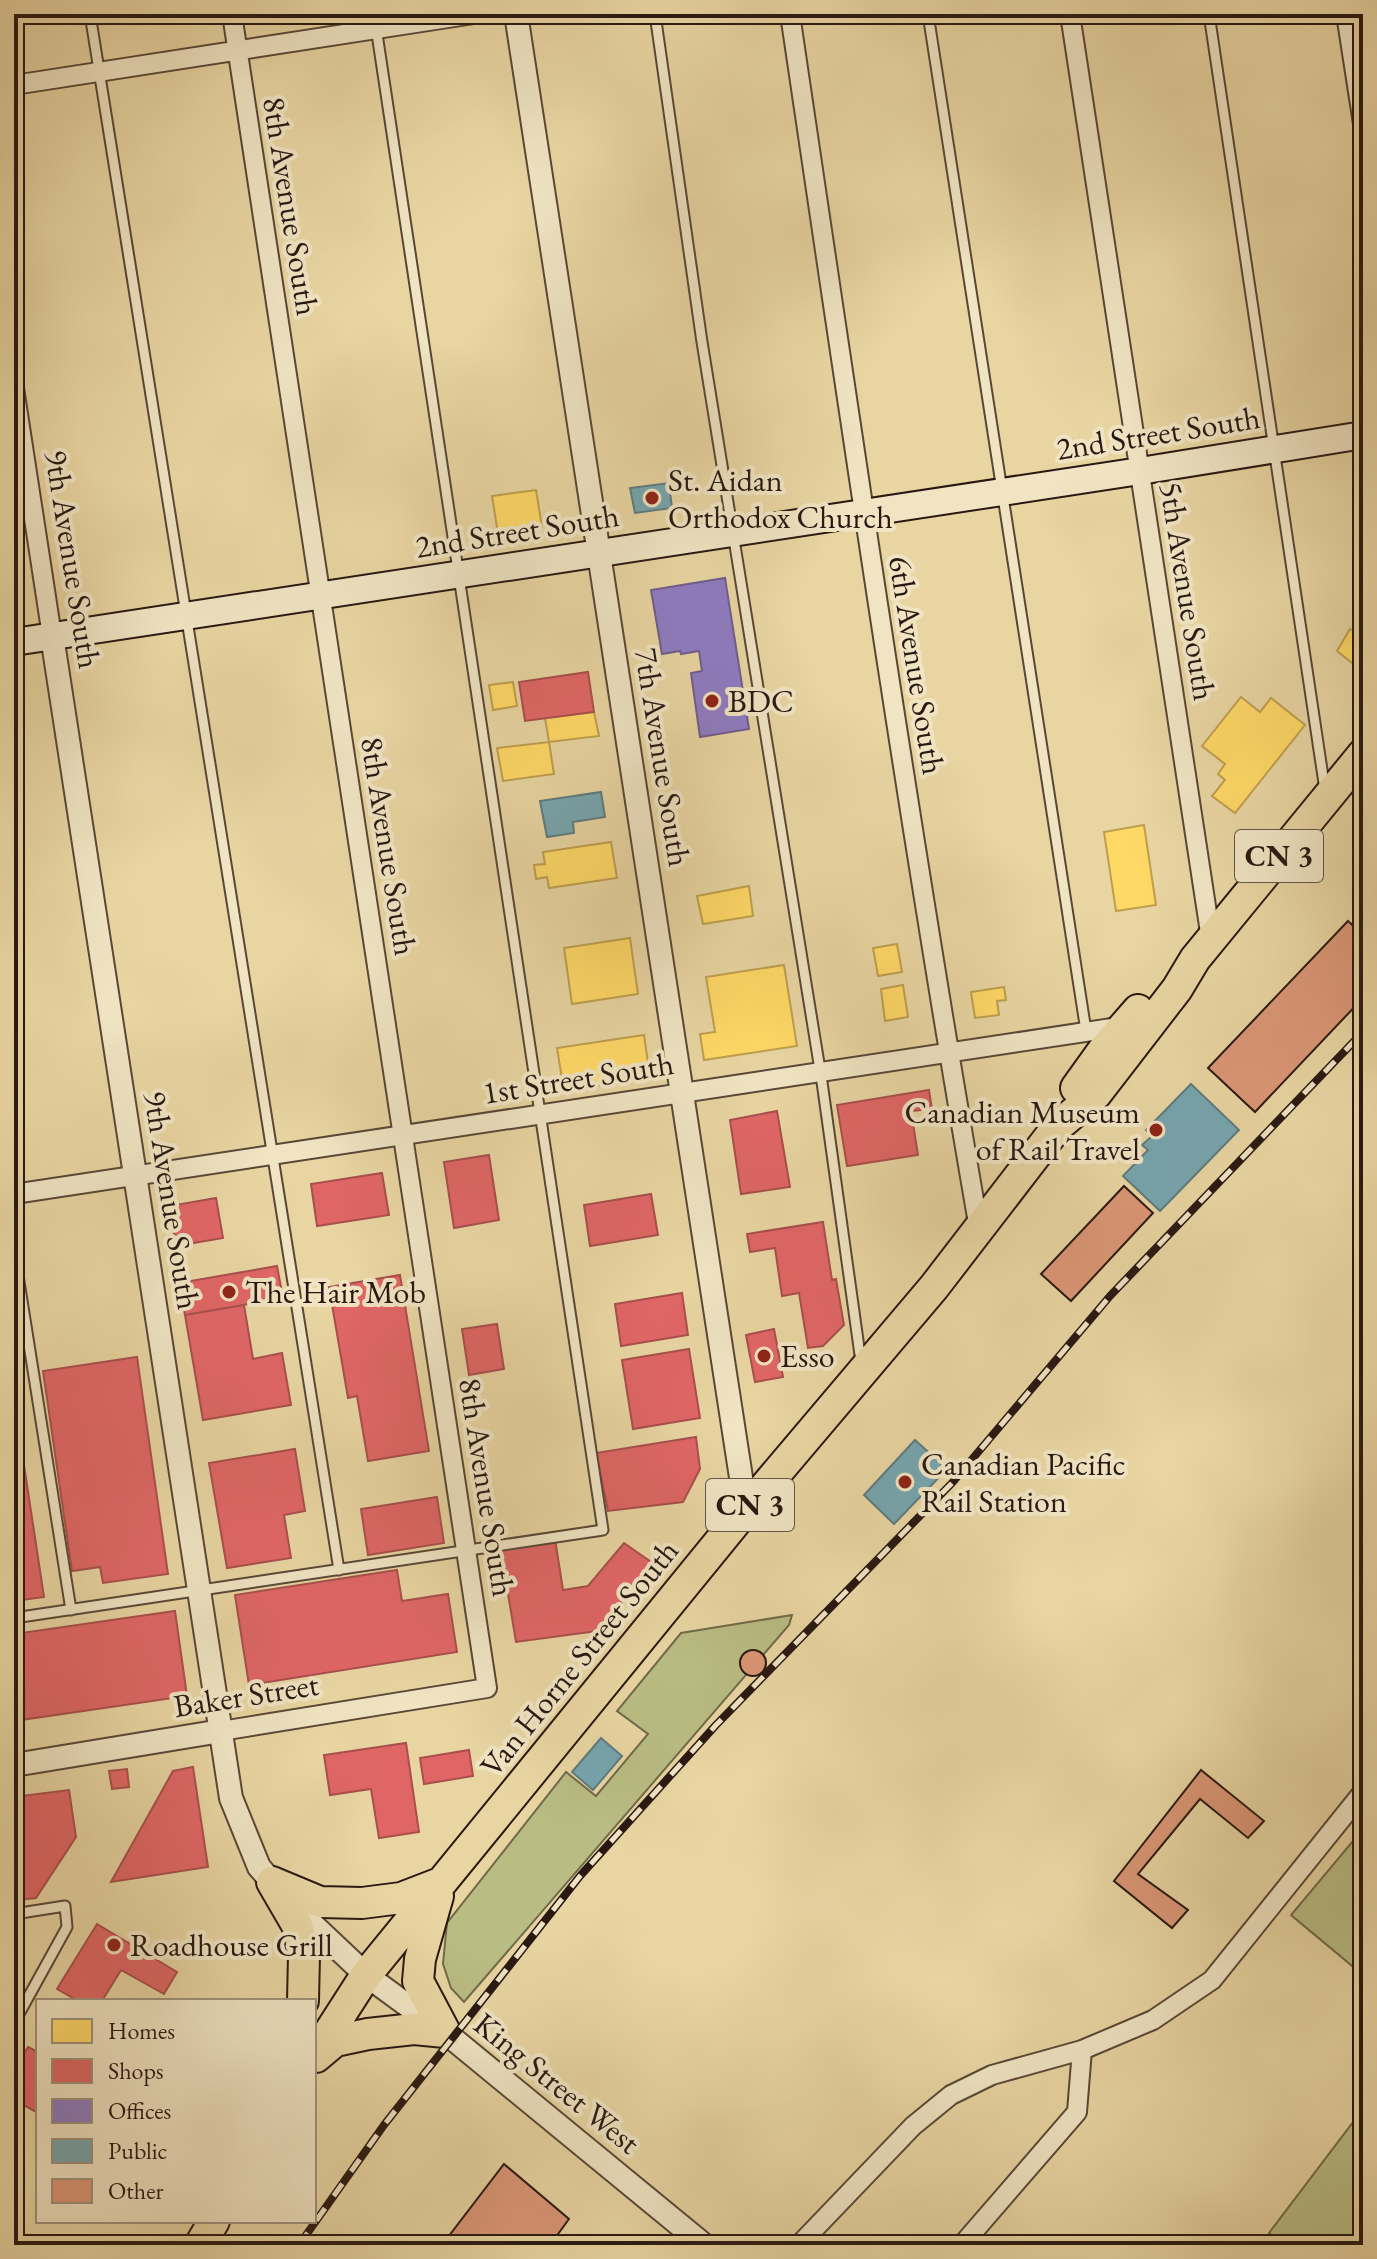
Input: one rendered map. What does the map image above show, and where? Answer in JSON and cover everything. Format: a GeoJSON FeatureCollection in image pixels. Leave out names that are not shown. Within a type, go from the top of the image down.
{"type":"FeatureCollection","features":[{"type":"Feature","properties":{"kind":"highway","name":"Van Horne Street South"},"geometry":{"type":"LineString","coordinates":[[366,1975],[746,1510],[862,1373],[1058,1126],[1096,1094],[1138,1025],[1177,989],[1203,949],[1363,754]]}},
{"type":"Feature","properties":{"kind":"highway"},"geometry":{"type":"LineString","coordinates":[[272,1882],[320,1902],[362,1903],[401,1898],[442,1883]]}},
{"type":"Feature","properties":{"kind":"highway"},"geometry":{"type":"LineString","coordinates":[[272,1882],[297,1925],[304,1955],[303,1999]]}},
{"type":"Feature","properties":{"kind":"highway"},"geometry":{"type":"LineString","coordinates":[[442,1883],[420,1959],[418,1981],[445,2032]]}},
{"type":"Feature","properties":{"kind":"highway","name":"CN 3"},"geometry":{"type":"LineString","coordinates":[[316,2054],[366,1975]]}},
{"type":"Feature","properties":{"kind":"highway"},"geometry":{"type":"LineString","coordinates":[[316,2055],[335,2041],[368,2034],[414,2029],[445,2032]]}},
{"type":"Feature","properties":{"kind":"highway"},"geometry":{"type":"LineString","coordinates":[[200,2245],[213,2223]]}},
{"type":"Feature","properties":{"kind":"main road","name":"2nd Street South"},"geometry":{"type":"LineString","coordinates":[[14,642],[1363,435]]}},
{"type":"Feature","properties":{"kind":"street","name":"8th Avenue South"},"geometry":{"type":"LineString","coordinates":[[232,14],[487,1688]]}},
{"type":"Feature","properties":{"kind":"street"},"geometry":{"type":"LineString","coordinates":[[14,85],[237,51],[375,22],[474,14]]}},
{"type":"Feature","properties":{"kind":"street","name":"7th Avenue South"},"geometry":{"type":"LineString","coordinates":[[516,14],[746,1510]]}},
{"type":"Feature","properties":{"kind":"street","name":"6th Avenue South"},"geometry":{"type":"LineString","coordinates":[[790,14],[863,513],[979,1229]]}},
{"type":"Feature","properties":{"kind":"street","name":"5th Avenue South"},"geometry":{"type":"LineString","coordinates":[[1070,14],[1140,471],[1203,949]]}},
{"type":"Feature","properties":{"kind":"street"},"geometry":{"type":"LineString","coordinates":[[1346,14],[1363,124]]}},
{"type":"Feature","properties":{"kind":"street","name":"9th Avenue South"},"geometry":{"type":"LineString","coordinates":[[14,388],[231,1798],[259,1867],[293,1906],[366,1975]]}},
{"type":"Feature","properties":{"kind":"street","name":"1st Street South"},"geometry":{"type":"LineString","coordinates":[[14,1194],[1138,1025]]}},
{"type":"Feature","properties":{"kind":"street","name":"Baker Street"},"geometry":{"type":"LineString","coordinates":[[14,1765],[487,1688]]}},
{"type":"Feature","properties":{"kind":"street"},"geometry":{"type":"LineString","coordinates":[[799,2245],[913,2126],[951,2095],[992,2075],[1082,2050],[1153,2020],[1212,1980],[1363,1792]]}},
{"type":"Feature","properties":{"kind":"street","name":"King Street West"},"geometry":{"type":"LineString","coordinates":[[366,1975],[445,2032],[704,2245]]}},
{"type":"Feature","properties":{"kind":"street"},"geometry":{"type":"LineString","coordinates":[[962,2245],[1077,2112],[1082,2050]]}},
{"type":"Feature","properties":{"kind":"lane"},"geometry":{"type":"LineString","coordinates":[[90,14],[339,1570]]}},
{"type":"Feature","properties":{"kind":"lane"},"geometry":{"type":"LineString","coordinates":[[655,14],[702,342],[820,1072],[862,1373]]}},
{"type":"Feature","properties":{"kind":"lane"},"geometry":{"type":"LineString","coordinates":[[928,14],[1086,1031]]}},
{"type":"Feature","properties":{"kind":"lane"},"geometry":{"type":"LineString","coordinates":[[1209,14],[1326,799]]}},
{"type":"Feature","properties":{"kind":"lane"},"geometry":{"type":"LineString","coordinates":[[14,1618],[603,1530],[375,22]]}},
{"type":"Feature","properties":{"kind":"lane"},"geometry":{"type":"LineString","coordinates":[[14,1250],[71,1610]]}},
{"type":"Feature","properties":{"kind":"lane"},"geometry":{"type":"LineString","coordinates":[[14,1914],[65,1906],[67,1927],[14,2023]]}},
{"type":"Feature","properties":{"kind":"green space"},"geometry":{"type":"Polygon","coordinates":[[[792,1615],[789,1625],[464,2002],[451,1988],[443,1964],[447,1923],[566,1772],[596,1796],[648,1734],[617,1711],[681,1633],[792,1615]]]}},
{"type":"Feature","properties":{"kind":"green space"},"geometry":{"type":"Polygon","coordinates":[[[1363,1829],[1363,1975],[1291,1915],[1363,1829]]]}},
{"type":"Feature","properties":{"kind":"green space"},"geometry":{"type":"Polygon","coordinates":[[[1363,2109],[1363,2245],[1284,2245],[1269,2233],[1363,2109]]]}},
{"type":"Feature","properties":{"kind":"building: Homes"},"geometry":{"type":"Polygon","coordinates":[[[536,490],[542,527],[498,534],[492,496],[536,490]]]}},
{"type":"Feature","properties":{"kind":"building: Homes"},"geometry":{"type":"Polygon","coordinates":[[[1350,629],[1363,637],[1361,670],[1337,651],[1350,629]]]}},
{"type":"Feature","properties":{"kind":"building: Homes"},"geometry":{"type":"Polygon","coordinates":[[[513,682],[517,706],[493,710],[489,685],[513,682]]]}},
{"type":"Feature","properties":{"kind":"building: Homes"},"geometry":{"type":"Polygon","coordinates":[[[1241,697],[1260,712],[1271,698],[1305,725],[1235,813],[1212,796],[1225,780],[1218,774],[1225,764],[1202,746],[1241,697]]]}},
{"type":"Feature","properties":{"kind":"building: Homes"},"geometry":{"type":"Polygon","coordinates":[[[594,712],[599,736],[549,742],[545,718],[594,712]]]}},
{"type":"Feature","properties":{"kind":"building: Homes"},"geometry":{"type":"Polygon","coordinates":[[[549,742],[554,774],[503,781],[497,748],[549,742]]]}},
{"type":"Feature","properties":{"kind":"building: Homes"},"geometry":{"type":"Polygon","coordinates":[[[1144,825],[1156,905],[1116,911],[1104,832],[1144,825]]]}},
{"type":"Feature","properties":{"kind":"building: Homes"},"geometry":{"type":"Polygon","coordinates":[[[611,842],[617,878],[549,888],[547,877],[536,879],[534,865],[545,864],[543,852],[611,842]]]}},
{"type":"Feature","properties":{"kind":"building: Homes"},"geometry":{"type":"Polygon","coordinates":[[[749,886],[753,916],[703,924],[697,896],[749,886]]]}},
{"type":"Feature","properties":{"kind":"building: Homes"},"geometry":{"type":"Polygon","coordinates":[[[630,938],[638,994],[572,1004],[564,948],[630,938]]]}},
{"type":"Feature","properties":{"kind":"building: Homes"},"geometry":{"type":"Polygon","coordinates":[[[897,944],[902,972],[878,976],[873,948],[897,944]]]}},
{"type":"Feature","properties":{"kind":"building: Homes"},"geometry":{"type":"Polygon","coordinates":[[[784,965],[797,1046],[704,1060],[700,1034],[715,1032],[706,977],[784,965]]]}},
{"type":"Feature","properties":{"kind":"building: Homes"},"geometry":{"type":"Polygon","coordinates":[[[903,985],[908,1017],[885,1021],[881,989],[903,985]]]}},
{"type":"Feature","properties":{"kind":"building: Homes"},"geometry":{"type":"Polygon","coordinates":[[[1004,987],[1006,1000],[997,1001],[999,1015],[975,1018],[971,992],[1004,987]]]}},
{"type":"Feature","properties":{"kind":"building: Homes"},"geometry":{"type":"Polygon","coordinates":[[[644,1035],[650,1077],[564,1091],[557,1048],[644,1035]]]}},
{"type":"Feature","properties":{"kind":"building: Shops"},"geometry":{"type":"Polygon","coordinates":[[[588,672],[594,712],[525,721],[519,682],[588,672]]]}},
{"type":"Feature","properties":{"kind":"building: Shops"},"geometry":{"type":"Polygon","coordinates":[[[929,1090],[932,1109],[911,1111],[918,1155],[847,1166],[837,1105],[929,1090]]]}},
{"type":"Feature","properties":{"kind":"building: Shops"},"geometry":{"type":"Polygon","coordinates":[[[777,1111],[790,1187],[741,1194],[730,1120],[777,1111]]]}},
{"type":"Feature","properties":{"kind":"building: Shops"},"geometry":{"type":"Polygon","coordinates":[[[489,1155],[499,1220],[454,1228],[444,1162],[489,1155]]]}},
{"type":"Feature","properties":{"kind":"building: Shops"},"geometry":{"type":"Polygon","coordinates":[[[382,1173],[389,1215],[317,1226],[311,1184],[382,1173]]]}},
{"type":"Feature","properties":{"kind":"building: Shops"},"geometry":{"type":"Polygon","coordinates":[[[651,1194],[658,1235],[590,1246],[584,1205],[651,1194]]]}},
{"type":"Feature","properties":{"kind":"building: Shops"},"geometry":{"type":"Polygon","coordinates":[[[216,1198],[223,1238],[176,1246],[170,1206],[216,1198]]]}},
{"type":"Feature","properties":{"kind":"building: Shops"},"geometry":{"type":"Polygon","coordinates":[[[823,1222],[832,1280],[836,1279],[844,1325],[823,1346],[808,1348],[799,1293],[782,1296],[775,1248],[750,1252],[747,1234],[823,1222]]]}},
{"type":"Feature","properties":{"kind":"building: Shops"},"geometry":{"type":"Polygon","coordinates":[[[277,1266],[283,1298],[185,1315],[179,1283],[277,1266]]]}},
{"type":"Feature","properties":{"kind":"building: Shops"},"geometry":{"type":"Polygon","coordinates":[[[400,1275],[429,1451],[368,1461],[357,1396],[348,1398],[329,1287],[400,1275]]]}},
{"type":"Feature","properties":{"kind":"building: Shops"},"geometry":{"type":"Polygon","coordinates":[[[682,1293],[688,1335],[621,1346],[615,1304],[682,1293]]]}},
{"type":"Feature","properties":{"kind":"building: Shops"},"geometry":{"type":"Polygon","coordinates":[[[244,1305],[253,1359],[282,1353],[291,1405],[203,1420],[185,1315],[244,1305]]]}},
{"type":"Feature","properties":{"kind":"building: Shops"},"geometry":{"type":"Polygon","coordinates":[[[497,1324],[504,1369],[469,1375],[462,1329],[497,1324]]]}},
{"type":"Feature","properties":{"kind":"building: Shops","name":"Esso"},"geometry":{"type":"Polygon","coordinates":[[[774,1329],[783,1377],[755,1382],[746,1335],[774,1329]]]}},
{"type":"Feature","properties":{"kind":"building: Shops"},"geometry":{"type":"Polygon","coordinates":[[[689,1349],[700,1418],[633,1429],[622,1360],[689,1349]]]}},
{"type":"Feature","properties":{"kind":"building: Shops"},"geometry":{"type":"Polygon","coordinates":[[[137,1357],[168,1574],[103,1583],[100,1567],[72,1571],[43,1371],[137,1357]]]}},
{"type":"Feature","properties":{"kind":"building: Shops"},"geometry":{"type":"Polygon","coordinates":[[[14,1399],[44,1597],[14,1601],[14,1399]]]}},
{"type":"Feature","properties":{"kind":"building: Shops"},"geometry":{"type":"Polygon","coordinates":[[[696,1437],[700,1469],[683,1502],[608,1511],[596,1453],[696,1437]]]}},
{"type":"Feature","properties":{"kind":"building: Shops"},"geometry":{"type":"Polygon","coordinates":[[[295,1449],[305,1511],[284,1515],[291,1558],[227,1568],[209,1463],[295,1449]]]}},
{"type":"Feature","properties":{"kind":"building: Shops"},"geometry":{"type":"Polygon","coordinates":[[[437,1497],[444,1543],[368,1555],[361,1509],[437,1497]]]}},
{"type":"Feature","properties":{"kind":"building: Shops"},"geometry":{"type":"Polygon","coordinates":[[[555,1539],[563,1590],[588,1586],[624,1543],[654,1564],[597,1631],[516,1642],[500,1546],[555,1539]]]}},
{"type":"Feature","properties":{"kind":"building: Shops"},"geometry":{"type":"Polygon","coordinates":[[[397,1570],[402,1601],[448,1594],[457,1652],[249,1685],[235,1595],[397,1570]]]}},
{"type":"Feature","properties":{"kind":"building: Shops"},"geometry":{"type":"Polygon","coordinates":[[[175,1611],[187,1696],[14,1721],[14,1634],[175,1611]]]}},
{"type":"Feature","properties":{"kind":"building: Shops"},"geometry":{"type":"Polygon","coordinates":[[[406,1743],[419,1832],[379,1838],[371,1789],[330,1795],[324,1755],[406,1743]]]}},
{"type":"Feature","properties":{"kind":"building: Shops"},"geometry":{"type":"Polygon","coordinates":[[[469,1750],[473,1776],[424,1784],[420,1758],[469,1750]]]}},
{"type":"Feature","properties":{"kind":"building: Shops"},"geometry":{"type":"Polygon","coordinates":[[[193,1767],[208,1867],[111,1882],[173,1771],[193,1767]]]}},
{"type":"Feature","properties":{"kind":"building: Shops"},"geometry":{"type":"Polygon","coordinates":[[[127,1769],[129,1787],[112,1789],[109,1771],[127,1769]]]}},
{"type":"Feature","properties":{"kind":"building: Shops"},"geometry":{"type":"Polygon","coordinates":[[[69,1790],[76,1837],[36,1898],[18,1900],[14,1872],[14,1797],[69,1790]]]}},
{"type":"Feature","properties":{"kind":"building: Shops"},"geometry":{"type":"Polygon","coordinates":[[[97,1924],[177,1972],[164,1994],[121,1970],[103,1999],[74,1999],[57,1989],[97,1924]]]}},
{"type":"Feature","properties":{"kind":"building: Shops"},"geometry":{"type":"Polygon","coordinates":[[[28,2047],[36,2051],[36,2112],[14,2100],[14,2070],[28,2047]]]}},
{"type":"Feature","properties":{"kind":"building: Offices"},"geometry":{"type":"Polygon","coordinates":[[[725,578],[749,729],[700,737],[691,673],[702,671],[699,651],[662,654],[651,590],[725,578]]]}},
{"type":"Feature","properties":{"kind":"building: Public","name":"St. Aidan Orthodox Church"},"geometry":{"type":"Polygon","coordinates":[[[669,483],[672,508],[635,513],[630,488],[669,483]]]}},
{"type":"Feature","properties":{"kind":"building: Public"},"geometry":{"type":"Polygon","coordinates":[[[601,792],[605,817],[573,822],[574,833],[547,837],[540,801],[601,792]]]}},
{"type":"Feature","properties":{"kind":"building: Public"},"geometry":{"type":"Polygon","coordinates":[[[1191,1084],[1239,1130],[1160,1211],[1123,1176],[1148,1150],[1142,1145],[1152,1136],[1146,1130],[1191,1084]]]}},
{"type":"Feature","properties":{"kind":"building: Public","name":"Canadian Pacific Rail Station"},"geometry":{"type":"Polygon","coordinates":[[[915,1440],[947,1469],[894,1524],[864,1495],[915,1440]]]}},
{"type":"Feature","properties":{"kind":"building: Public"},"geometry":{"type":"Polygon","coordinates":[[[601,1738],[622,1756],[593,1790],[572,1772],[601,1738]]]}},
{"type":"Feature","properties":{"kind":"building: Other"},"geometry":{"type":"Polygon","coordinates":[[[1348,921],[1363,935],[1363,998],[1255,1112],[1208,1068],[1348,921]]]}},
{"type":"Feature","properties":{"kind":"building: Other"},"geometry":{"type":"Polygon","coordinates":[[[1124,1186],[1153,1213],[1071,1301],[1041,1274],[1124,1186]]]}},
{"type":"Feature","properties":{"kind":"building: Other"},"geometry":{"type":"Polygon","coordinates":[[[753,1650],[762,1654],[766,1663],[762,1672],[753,1676],[744,1672],[740,1663],[744,1654],[753,1650]]]}},
{"type":"Feature","properties":{"kind":"building: Other"},"geometry":{"type":"Polygon","coordinates":[[[1201,1770],[1264,1821],[1248,1838],[1200,1799],[1138,1874],[1188,1910],[1172,1928],[1114,1881],[1201,1770]]]}},
{"type":"Feature","properties":{"kind":"building: Other"},"geometry":{"type":"Polygon","coordinates":[[[504,2164],[569,2219],[550,2245],[442,2245],[504,2164]]]}},
{"type":"Feature","properties":{"kind":"building: Other"},"geometry":{"type":"Polygon","coordinates":[[[590,2237],[600,2245],[584,2245],[590,2237]]]}},
{"type":"Feature","properties":{"kind":"railway"},"geometry":{"type":"LineString","coordinates":[[316,2221],[384,2125],[580,1876],[716,1725],[952,1483],[1110,1296],[1363,1032]]}},
{"type":"Feature","properties":{"kind":"railway"},"geometry":{"type":"LineString","coordinates":[[299,2245],[315,2223]]}},
{"type":"Feature","properties":{"kind":"place","name":"St. Aidan Orthodox Church"},"geometry":{"type":"Point","coordinates":[652,498]}},
{"type":"Feature","properties":{"kind":"place","name":"BDC"},"geometry":{"type":"Point","coordinates":[712,701]}},
{"type":"Feature","properties":{"kind":"place","name":"Canadian Museum of Rail Travel"},"geometry":{"type":"Point","coordinates":[1156,1130]}},
{"type":"Feature","properties":{"kind":"place","name":"The Hair Mob"},"geometry":{"type":"Point","coordinates":[229,1292]}},
{"type":"Feature","properties":{"kind":"place","name":"Esso"},"geometry":{"type":"Point","coordinates":[764,1356]}},
{"type":"Feature","properties":{"kind":"place","name":"Canadian Pacific Rail Station"},"geometry":{"type":"Point","coordinates":[905,1482]}},
{"type":"Feature","properties":{"kind":"place","name":"Roadhouse Grill"},"geometry":{"type":"Point","coordinates":[114,1945]}}]}
